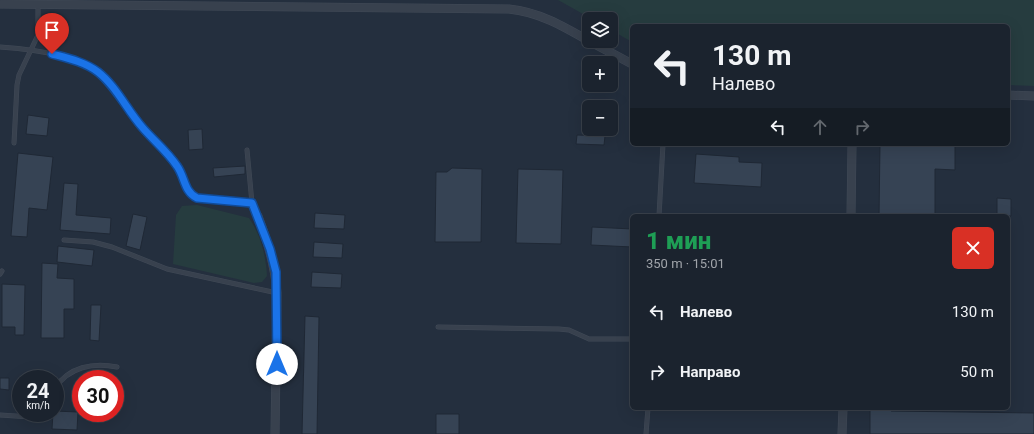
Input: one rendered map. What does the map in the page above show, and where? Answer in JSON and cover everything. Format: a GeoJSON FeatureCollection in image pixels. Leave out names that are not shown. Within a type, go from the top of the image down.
{"type":"FeatureCollection","features":[{"type":"Feature","properties":{"kind":"street"},"geometry":{"type":"LineString","coordinates":[[0,4],[379,9],[509,9],[541,15],[582,37]]}},
{"type":"Feature","properties":{"kind":"street"},"geometry":{"type":"LineString","coordinates":[[602,48],[630,63]]}},
{"type":"Feature","properties":{"kind":"street"},"geometry":{"type":"LineString","coordinates":[[1010,95],[1034,96]]}},
{"type":"Feature","properties":{"kind":"street"},"geometry":{"type":"LineString","coordinates":[[851,214],[852,146]]}},
{"type":"Feature","properties":{"kind":"street"},"geometry":{"type":"LineString","coordinates":[[258,216],[270,249],[276,272],[275,434]]}},
{"type":"Feature","properties":{"kind":"street"},"geometry":{"type":"LineString","coordinates":[[842,434],[844,410]]}},
{"type":"Feature","properties":{"kind":"lane"},"geometry":{"type":"LineString","coordinates":[[14,143],[19,75],[38,35],[38,4]]}},
{"type":"Feature","properties":{"kind":"lane"},"geometry":{"type":"LineString","coordinates":[[0,48],[31,49],[86,65],[98,72],[109,82],[141,127],[171,157],[178,167],[191,196],[197,198],[252,203]]}},
{"type":"Feature","properties":{"kind":"lane"},"geometry":{"type":"LineString","coordinates":[[658,214],[663,146]]}},
{"type":"Feature","properties":{"kind":"lane"},"geometry":{"type":"LineString","coordinates":[[247,150],[252,203],[258,216]]}},
{"type":"Feature","properties":{"kind":"lane"},"geometry":{"type":"LineString","coordinates":[[64,240],[112,247],[167,270],[277,293]]}},
{"type":"Feature","properties":{"kind":"lane"},"geometry":{"type":"LineString","coordinates":[[438,327],[559,329],[569,330],[589,339],[630,339]]}},
{"type":"Feature","properties":{"kind":"lane"},"geometry":{"type":"LineString","coordinates":[[64,377],[86,366],[97,364],[117,367]]}},
{"type":"Feature","properties":{"kind":"lane"},"geometry":{"type":"LineString","coordinates":[[646,434],[648,410]]}},
{"type":"Feature","properties":{"kind":"lane"},"geometry":{"type":"LineString","coordinates":[[0,415],[12,416]]}},
{"type":"Feature","properties":{"kind":"green space"},"geometry":{"type":"Polygon","coordinates":[[[558,0],[1034,0],[1034,86],[1010,85],[1010,24],[630,24],[630,41],[618,34],[618,12],[582,12],[582,13],[558,0]]]}},
{"type":"Feature","properties":{"kind":"green space"},"geometry":{"type":"Polygon","coordinates":[[[197,205],[249,218],[257,231],[264,253],[267,276],[262,282],[254,283],[173,264],[176,215],[182,206],[197,205]]]}},
{"type":"Feature","properties":{"kind":"building"},"geometry":{"type":"Polygon","coordinates":[[[28,115],[49,118],[47,136],[26,134],[28,115]]]}},
{"type":"Feature","properties":{"kind":"building"},"geometry":{"type":"Polygon","coordinates":[[[202,129],[203,149],[189,150],[188,130],[202,129]]]}},
{"type":"Feature","properties":{"kind":"building"},"geometry":{"type":"Polygon","coordinates":[[[577,135],[605,136],[604,145],[576,144],[577,135]]]}},
{"type":"Feature","properties":{"kind":"building"},"geometry":{"type":"Polygon","coordinates":[[[880,146],[955,146],[955,170],[935,169],[935,214],[879,214],[880,146]]]}},
{"type":"Feature","properties":{"kind":"building"},"geometry":{"type":"Polygon","coordinates":[[[18,153],[53,157],[47,210],[29,208],[27,237],[11,236],[18,153]]]}},
{"type":"Feature","properties":{"kind":"building"},"geometry":{"type":"Polygon","coordinates":[[[696,154],[739,157],[739,162],[762,163],[761,187],[694,183],[696,154]]]}},
{"type":"Feature","properties":{"kind":"building"},"geometry":{"type":"Polygon","coordinates":[[[245,166],[245,174],[214,177],[213,168],[245,166]]]}},
{"type":"Feature","properties":{"kind":"building"},"geometry":{"type":"Polygon","coordinates":[[[452,168],[482,169],[481,242],[435,242],[436,172],[447,172],[452,168]]]}},
{"type":"Feature","properties":{"kind":"building"},"geometry":{"type":"Polygon","coordinates":[[[518,169],[563,170],[561,244],[516,243],[518,169]]]}},
{"type":"Feature","properties":{"kind":"building"},"geometry":{"type":"Polygon","coordinates":[[[64,183],[78,184],[76,215],[111,218],[110,234],[60,230],[64,183]]]}},
{"type":"Feature","properties":{"kind":"building"},"geometry":{"type":"Polygon","coordinates":[[[997,198],[1011,199],[1011,216],[1010,214],[997,214],[997,198]]]}},
{"type":"Feature","properties":{"kind":"building"},"geometry":{"type":"Polygon","coordinates":[[[315,213],[345,215],[344,229],[314,228],[315,213]]]}},
{"type":"Feature","properties":{"kind":"building"},"geometry":{"type":"Polygon","coordinates":[[[133,214],[147,217],[140,250],[126,246],[133,214]]]}},
{"type":"Feature","properties":{"kind":"building"},"geometry":{"type":"Polygon","coordinates":[[[592,227],[630,229],[630,247],[591,245],[592,227]]]}},
{"type":"Feature","properties":{"kind":"building"},"geometry":{"type":"Polygon","coordinates":[[[314,242],[343,244],[342,258],[313,257],[314,242]]]}},
{"type":"Feature","properties":{"kind":"building"},"geometry":{"type":"Polygon","coordinates":[[[58,246],[94,250],[92,266],[57,262],[58,246]]]}},
{"type":"Feature","properties":{"kind":"building"},"geometry":{"type":"Polygon","coordinates":[[[42,263],[58,264],[57,278],[74,279],[74,309],[64,309],[64,338],[41,338],[42,263]]]}},
{"type":"Feature","properties":{"kind":"building"},"geometry":{"type":"Polygon","coordinates":[[[312,272],[342,274],[341,288],[311,287],[312,272]]]}},
{"type":"Feature","properties":{"kind":"building"},"geometry":{"type":"Polygon","coordinates":[[[2,284],[25,285],[24,335],[15,335],[15,327],[2,327],[2,284]]]}},
{"type":"Feature","properties":{"kind":"building"},"geometry":{"type":"Polygon","coordinates":[[[91,305],[101,305],[99,341],[90,340],[91,305]]]}},
{"type":"Feature","properties":{"kind":"building"},"geometry":{"type":"Polygon","coordinates":[[[305,316],[319,317],[317,434],[302,434],[305,316]]]}},
{"type":"Feature","properties":{"kind":"building"},"geometry":{"type":"Polygon","coordinates":[[[0,378],[9,378],[9,390],[0,389],[0,378]]]}},
{"type":"Feature","properties":{"kind":"building"},"geometry":{"type":"Polygon","coordinates":[[[870,410],[1034,413],[1034,434],[870,434],[870,410]]]}},
{"type":"Feature","properties":{"kind":"building"},"geometry":{"type":"Polygon","coordinates":[[[64,411],[72,412],[72,422],[77,422],[77,430],[52,429],[52,422],[64,422],[64,411]]]}},
{"type":"Feature","properties":{"kind":"building"},"geometry":{"type":"Polygon","coordinates":[[[436,414],[459,414],[459,434],[436,434],[436,414]]]}},
{"type":"Feature","properties":{"kind":"route"},"geometry":{"type":"LineString","coordinates":[[52,54],[86,65],[98,72],[109,82],[141,127],[171,157],[184,178],[187,190],[191,196],[197,198],[252,203],[270,249],[276,272],[277,364]]}}]}
